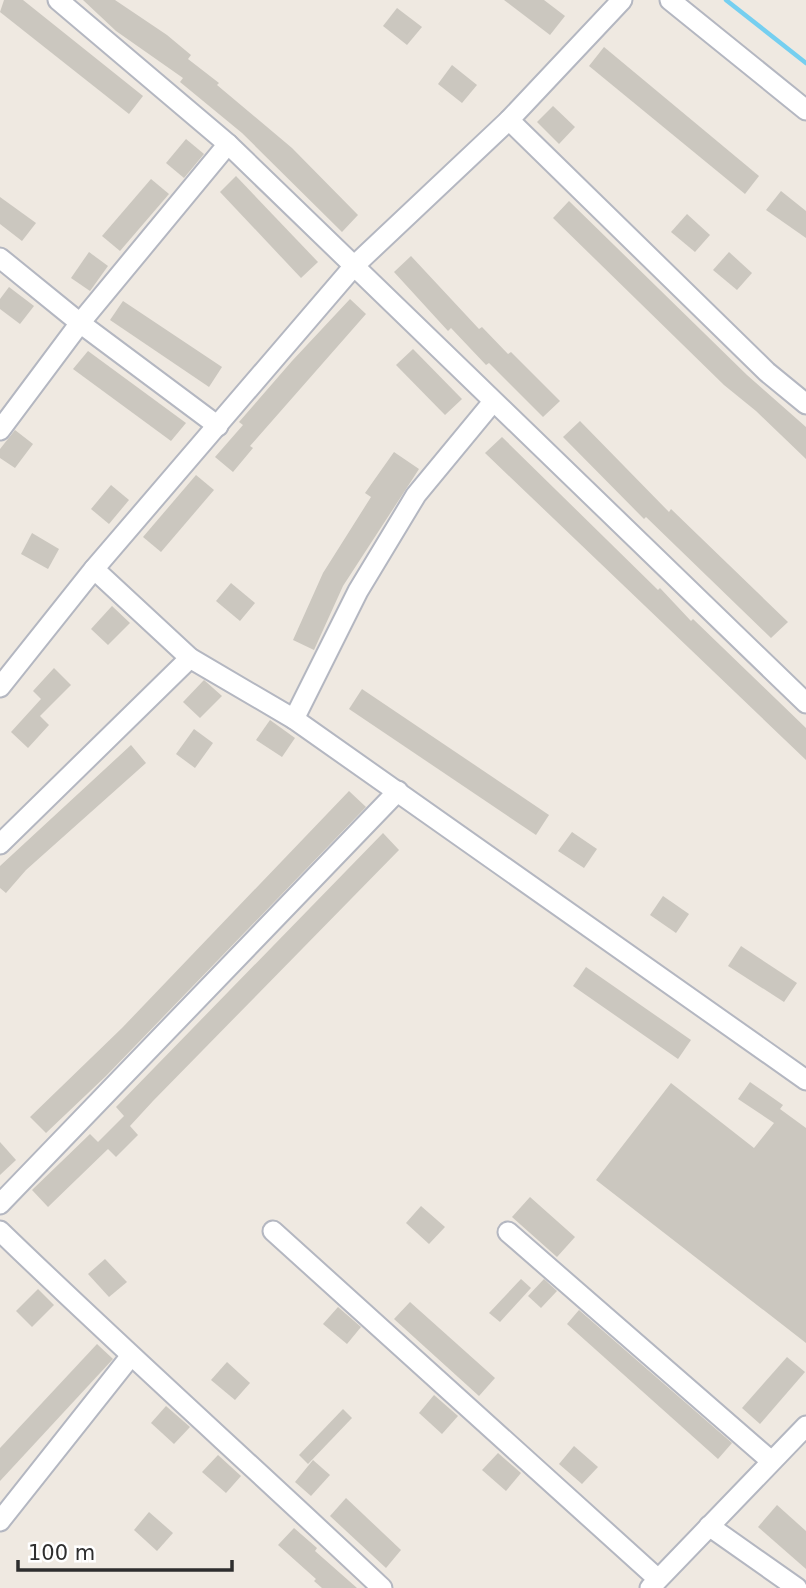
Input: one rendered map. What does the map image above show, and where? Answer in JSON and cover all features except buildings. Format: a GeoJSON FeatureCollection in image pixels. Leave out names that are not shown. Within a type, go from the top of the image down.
{"type":"FeatureCollection","features":[{"type":"Feature","properties":{"kind":"street"},"geometry":{"type":"LineString","coordinates":[[58,0],[228,144],[492,403],[806,704]]}},
{"type":"Feature","properties":{"kind":"street"},"geometry":{"type":"LineString","coordinates":[[0,687],[94,569],[354,266],[509,120],[622,0]]}},
{"type":"Feature","properties":{"kind":"street"},"geometry":{"type":"LineString","coordinates":[[670,0],[806,110]]}},
{"type":"Feature","properties":{"kind":"street"},"geometry":{"type":"LineString","coordinates":[[509,120],[767,372],[806,404]]}},
{"type":"Feature","properties":{"kind":"street"},"geometry":{"type":"LineString","coordinates":[[0,430],[80,323],[228,144]]}},
{"type":"Feature","properties":{"kind":"street"},"geometry":{"type":"LineString","coordinates":[[0,258],[80,323],[218,426]]}},
{"type":"Feature","properties":{"kind":"street"},"geometry":{"type":"LineString","coordinates":[[295,719],[358,591],[416,495],[492,403]]}},
{"type":"Feature","properties":{"kind":"street"},"geometry":{"type":"LineString","coordinates":[[94,569],[190,658],[295,719],[806,1080]]}},
{"type":"Feature","properties":{"kind":"street"},"geometry":{"type":"LineString","coordinates":[[0,844],[190,658]]}},
{"type":"Feature","properties":{"kind":"street"},"geometry":{"type":"LineString","coordinates":[[0,1204],[398,790]]}},
{"type":"Feature","properties":{"kind":"street"},"geometry":{"type":"LineString","coordinates":[[0,1231],[130,1357],[188,1405],[382,1588]]}},
{"type":"Feature","properties":{"kind":"street"},"geometry":{"type":"LineString","coordinates":[[273,1231],[654,1583],[770,1460],[806,1426]]}},
{"type":"Feature","properties":{"kind":"street"},"geometry":{"type":"LineString","coordinates":[[508,1232],[770,1460]]}},
{"type":"Feature","properties":{"kind":"street"},"geometry":{"type":"LineString","coordinates":[[0,1521],[130,1357]]}},
{"type":"Feature","properties":{"kind":"street"},"geometry":{"type":"LineString","coordinates":[[709,1526],[797,1588]]}},
{"type":"Feature","properties":{"kind":"waterway"},"geometry":{"type":"LineString","coordinates":[[726,0],[806,63]]}}]}
